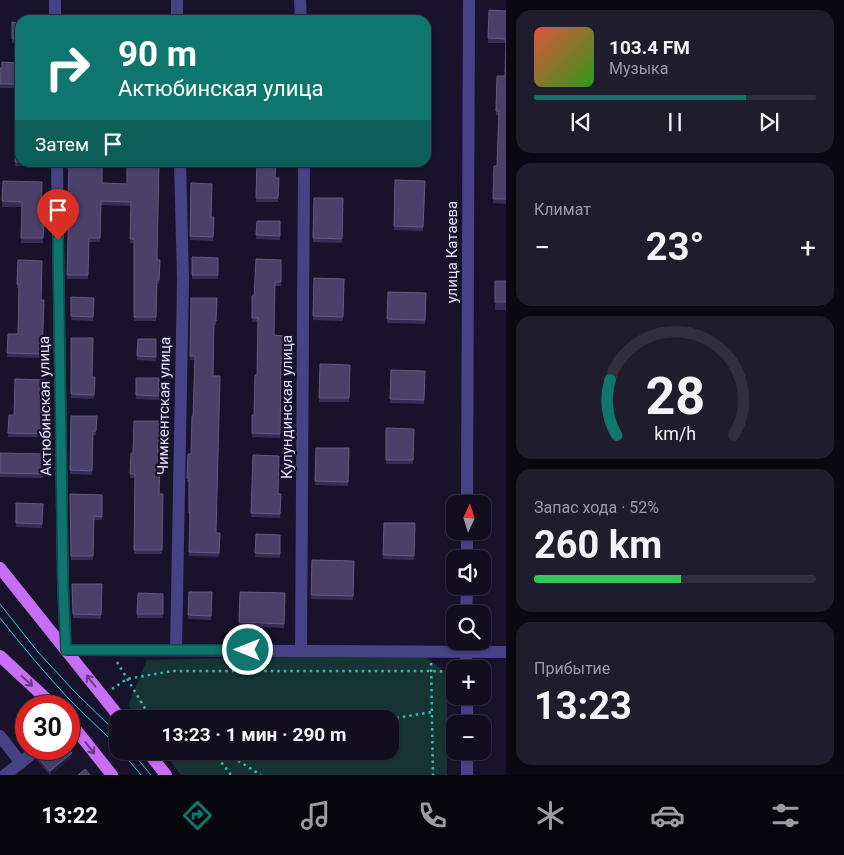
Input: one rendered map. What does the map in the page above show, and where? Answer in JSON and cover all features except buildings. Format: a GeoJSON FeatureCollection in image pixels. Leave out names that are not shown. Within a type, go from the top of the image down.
{"type":"FeatureCollection","features":[{"type":"Feature","properties":{"kind":"main road"},"geometry":{"type":"LineString","coordinates":[[0,568],[114,710]]}},
{"type":"Feature","properties":{"kind":"main road"},"geometry":{"type":"LineString","coordinates":[[0,656],[42,695]]}},
{"type":"Feature","properties":{"kind":"main road"},"geometry":{"type":"LineString","coordinates":[[80,736],[112,775]]}},
{"type":"Feature","properties":{"kind":"main road"},"geometry":{"type":"LineString","coordinates":[[154,760],[166,775]]}},
{"type":"Feature","properties":{"kind":"street"},"geometry":{"type":"LineString","coordinates":[[55,0],[55,15]]}},
{"type":"Feature","properties":{"kind":"street"},"geometry":{"type":"LineString","coordinates":[[177,0],[177,15]]}},
{"type":"Feature","properties":{"kind":"street"},"geometry":{"type":"LineString","coordinates":[[300,0],[301,15]]}},
{"type":"Feature","properties":{"kind":"street","name":"улица Катаева"},"geometry":{"type":"LineString","coordinates":[[467,495],[469,0]]}},
{"type":"Feature","properties":{"kind":"street","name":"Актюбинская улица"},"geometry":{"type":"LineString","coordinates":[[57,167],[63,586],[66,650]]}},
{"type":"Feature","properties":{"kind":"street","name":"Чимкентская улица"},"geometry":{"type":"LineString","coordinates":[[176,650],[183,280],[180,167]]}},
{"type":"Feature","properties":{"kind":"street","name":"Кулундинская улица"},"geometry":{"type":"LineString","coordinates":[[301,651],[304,167]]}},
{"type":"Feature","properties":{"kind":"street"},"geometry":{"type":"LineString","coordinates":[[66,650],[431,651],[446,649]]}},
{"type":"Feature","properties":{"kind":"street"},"geometry":{"type":"LineString","coordinates":[[491,650],[506,652]]}},
{"type":"Feature","properties":{"kind":"street"},"geometry":{"type":"LineString","coordinates":[[0,736],[21,763]]}},
{"type":"Feature","properties":{"kind":"street"},"geometry":{"type":"LineString","coordinates":[[5,775],[25,760]]}},
{"type":"Feature","properties":{"kind":"street"},"geometry":{"type":"LineString","coordinates":[[467,760],[467,775]]}},
{"type":"Feature","properties":{"kind":"path"},"geometry":{"type":"LineString","coordinates":[[110,650],[146,710]]}},
{"type":"Feature","properties":{"kind":"path"},"geometry":{"type":"LineString","coordinates":[[431,651],[432,775]]}},
{"type":"Feature","properties":{"kind":"path"},"geometry":{"type":"LineString","coordinates":[[102,695],[127,679],[172,671],[446,672]]}},
{"type":"Feature","properties":{"kind":"path"},"geometry":{"type":"LineString","coordinates":[[399,718],[432,712]]}},
{"type":"Feature","properties":{"kind":"path"},"geometry":{"type":"LineString","coordinates":[[220,760],[231,775]]}},
{"type":"Feature","properties":{"kind":"path"},"geometry":{"type":"LineString","coordinates":[[237,760],[261,775]]}},
{"type":"Feature","properties":{"kind":"green space"},"geometry":{"type":"Polygon","coordinates":[[[422,654],[446,672],[447,775],[181,775],[170,760],[399,760],[399,710],[131,710],[128,706],[147,660],[422,654]]]}},
{"type":"Feature","properties":{"kind":"tram line"},"geometry":{"type":"LineString","coordinates":[[0,604],[38,652],[109,725]]}},
{"type":"Feature","properties":{"kind":"tram line"},"geometry":{"type":"LineString","coordinates":[[0,618],[68,698],[109,738]]}},
{"type":"Feature","properties":{"kind":"tram line"},"geometry":{"type":"LineString","coordinates":[[128,760],[141,775]]}},
{"type":"Feature","properties":{"kind":"tram line"},"geometry":{"type":"LineString","coordinates":[[138,760],[151,775]]}},
{"type":"Feature","properties":{"kind":"route"},"geometry":{"type":"LineString","coordinates":[[58,240],[63,586],[66,650],[248,650]]}}]}
